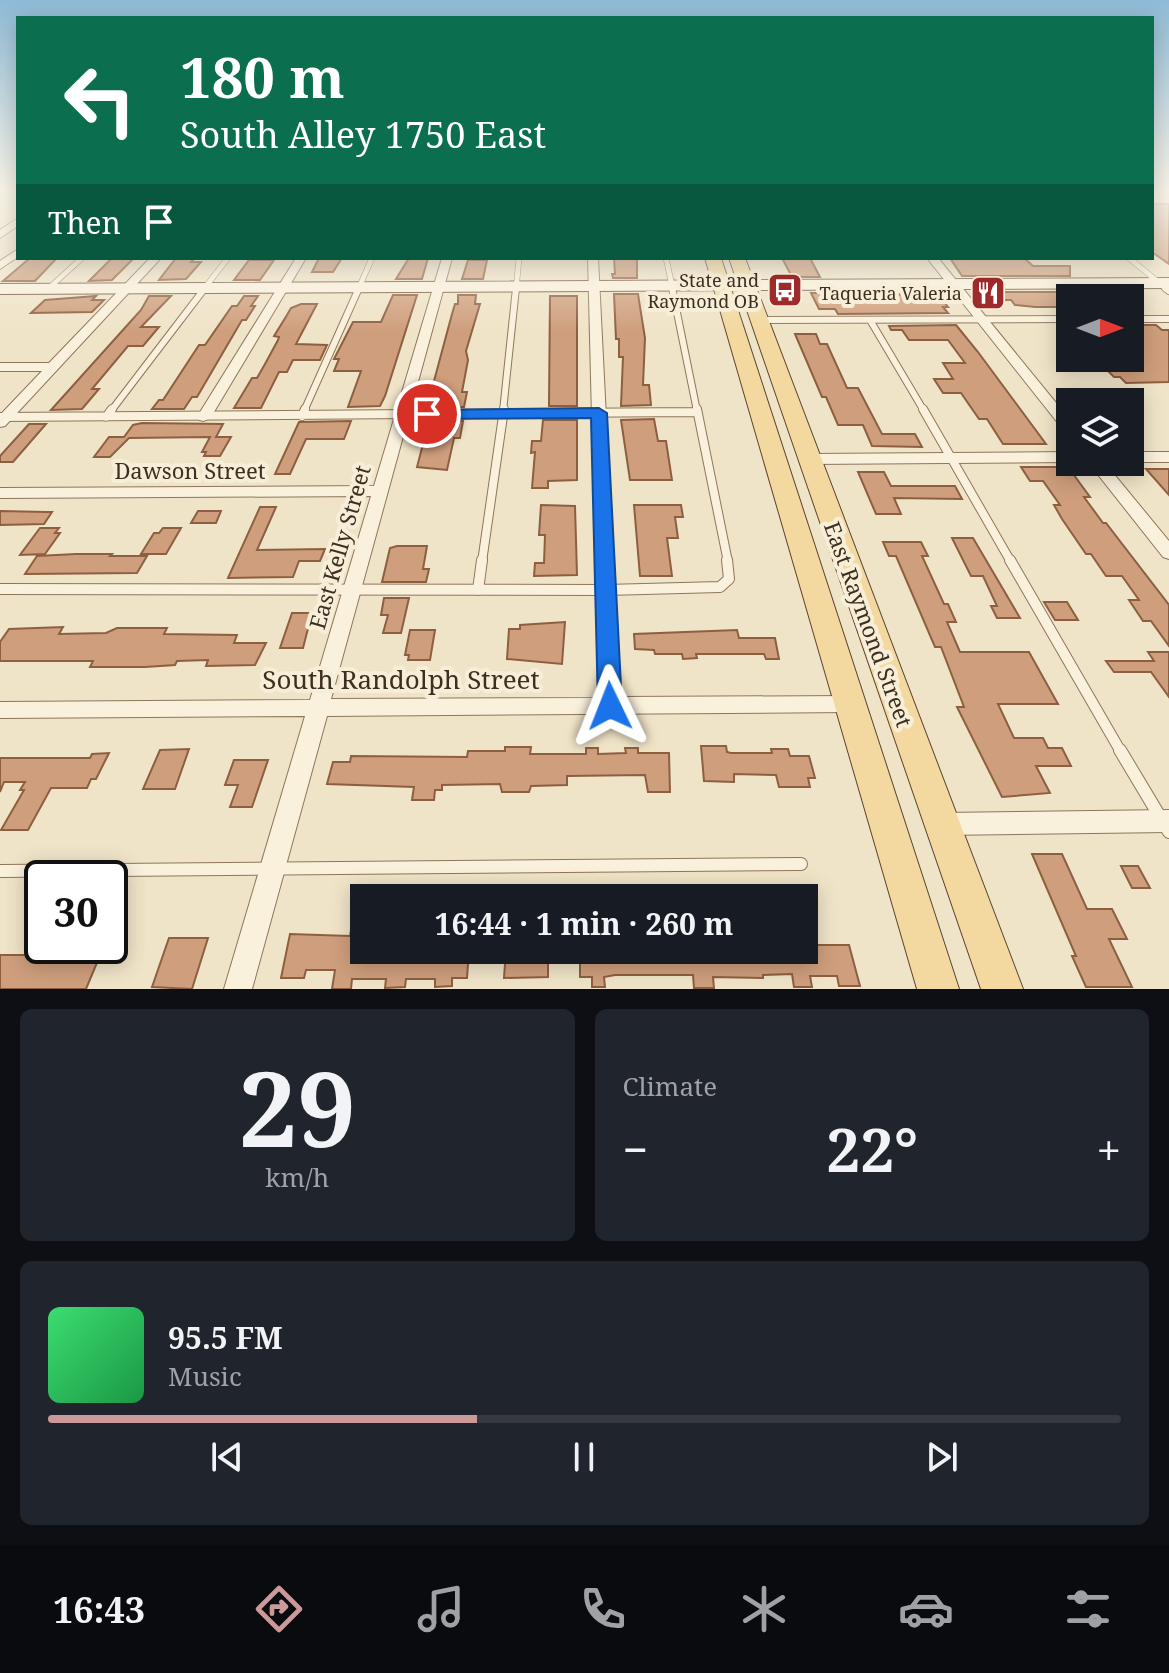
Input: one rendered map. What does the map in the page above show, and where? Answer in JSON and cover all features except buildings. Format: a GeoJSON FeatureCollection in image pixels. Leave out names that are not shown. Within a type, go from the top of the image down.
{"type":"FeatureCollection","features":[{"type":"Feature","properties":{"kind":"main road","name":"East Raymond Street"},"geometry":{"type":"LineString","coordinates":[[727,276],[759,320],[1002,989]]}},
{"type":"Feature","properties":{"kind":"main road","name":"East Raymond Street"},"geometry":{"type":"LineString","coordinates":[[727,276],[850,704],[938,989]]}},
{"type":"Feature","properties":{"kind":"street"},"geometry":{"type":"LineString","coordinates":[[0,266],[16,254]]}},
{"type":"Feature","properties":{"kind":"street"},"geometry":{"type":"LineString","coordinates":[[2,419],[154,260]]}},
{"type":"Feature","properties":{"kind":"street"},"geometry":{"type":"LineString","coordinates":[[204,417],[300,260]]}},
{"type":"Feature","properties":{"kind":"street","name":"East Kelly Street"},"geometry":{"type":"LineString","coordinates":[[238,989],[447,260]]}},
{"type":"Feature","properties":{"kind":"street"},"geometry":{"type":"LineString","coordinates":[[593,260],[610,706]]}},
{"type":"Feature","properties":{"kind":"street"},"geometry":{"type":"LineString","coordinates":[[934,260],[1056,412]]}},
{"type":"Feature","properties":{"kind":"street"},"geometry":{"type":"LineString","coordinates":[[0,289],[672,286],[727,276],[954,284],[1166,286]]}},
{"type":"Feature","properties":{"kind":"street"},"geometry":{"type":"LineString","coordinates":[[0,367],[53,367]]}},
{"type":"Feature","properties":{"kind":"street"},"geometry":{"type":"LineString","coordinates":[[809,459],[1056,457]]}},
{"type":"Feature","properties":{"kind":"street"},"geometry":{"type":"LineString","coordinates":[[1144,457],[1169,457]]}},
{"type":"Feature","properties":{"kind":"street"},"geometry":{"type":"LineString","coordinates":[[1107,476],[1169,553]]}},
{"type":"Feature","properties":{"kind":"street","name":"Dawson Street"},"geometry":{"type":"LineString","coordinates":[[0,493],[380,491]]}},
{"type":"Feature","properties":{"kind":"street","name":"South Randolph Street"},"geometry":{"type":"LineString","coordinates":[[0,710],[850,704]]}},
{"type":"Feature","properties":{"kind":"street"},"geometry":{"type":"LineString","coordinates":[[942,824],[1167,824]]}},
{"type":"Feature","properties":{"kind":"lane"},"geometry":{"type":"LineString","coordinates":[[49,288],[80,260]]}},
{"type":"Feature","properties":{"kind":"lane"},"geometry":{"type":"LineString","coordinates":[[106,417],[226,260]]}},
{"type":"Feature","properties":{"kind":"lane"},"geometry":{"type":"LineString","coordinates":[[302,416],[371,260]]}},
{"type":"Feature","properties":{"kind":"lane"},"geometry":{"type":"LineString","coordinates":[[478,590],[503,414],[519,260]]}},
{"type":"Feature","properties":{"kind":"lane"},"geometry":{"type":"LineString","coordinates":[[0,589],[710,590],[724,584],[730,573],[666,260]]}},
{"type":"Feature","properties":{"kind":"lane"},"geometry":{"type":"LineString","coordinates":[[1132,260],[1166,286]]}},
{"type":"Feature","properties":{"kind":"lane"},"geometry":{"type":"LineString","coordinates":[[759,320],[1056,319]]}},
{"type":"Feature","properties":{"kind":"lane"},"geometry":{"type":"LineString","coordinates":[[1144,319],[1169,319]]}},
{"type":"Feature","properties":{"kind":"lane"},"geometry":{"type":"LineString","coordinates":[[870,320],[1167,824]]}},
{"type":"Feature","properties":{"kind":"lane"},"geometry":{"type":"LineString","coordinates":[[2,419],[697,412]]}},
{"type":"Feature","properties":{"kind":"lane"},"geometry":{"type":"LineString","coordinates":[[0,871],[272,868],[472,870],[801,864]]}},
{"type":"Feature","properties":{"kind":"place","name":"State and Raymond OB"},"geometry":{"type":"Point","coordinates":[785,290]}},
{"type":"Feature","properties":{"kind":"place","name":"Taqueria Valeria"},"geometry":{"type":"Point","coordinates":[988,293]}},
{"type":"Feature","properties":{"kind":"route"},"geometry":{"type":"LineString","coordinates":[[427,414],[599,413],[610,706]]}}]}
